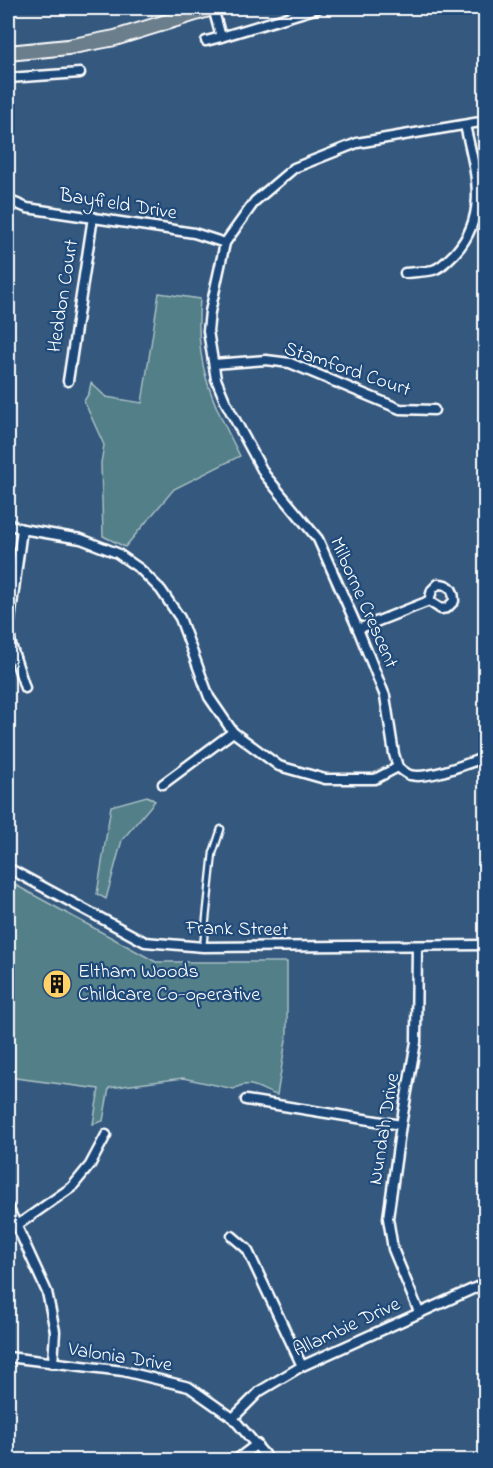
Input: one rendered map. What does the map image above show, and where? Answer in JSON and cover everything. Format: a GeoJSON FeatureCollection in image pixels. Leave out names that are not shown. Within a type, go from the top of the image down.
{"type":"FeatureCollection","features":[{"type":"Feature","properties":{"kind":"main road"},"geometry":{"type":"LineString","coordinates":[[8,53],[68,47],[115,38],[213,8]]}},
{"type":"Feature","properties":{"kind":"street"},"geometry":{"type":"LineString","coordinates":[[213,8],[221,37]]}},
{"type":"Feature","properties":{"kind":"street"},"geometry":{"type":"LineString","coordinates":[[206,41],[318,8]]}},
{"type":"Feature","properties":{"kind":"street"},"geometry":{"type":"LineString","coordinates":[[8,78],[80,73]]}},
{"type":"Feature","properties":{"kind":"street","name":"Milborne Crescent"},"geometry":{"type":"LineString","coordinates":[[398,767],[385,696],[358,629],[318,539],[266,475],[237,423],[216,379],[208,331],[225,243],[255,201],[294,168],[357,143],[486,121]]}},
{"type":"Feature","properties":{"kind":"street"},"geometry":{"type":"LineString","coordinates":[[405,273],[434,270],[447,261],[466,241],[476,214],[478,190],[465,125]]}},
{"type":"Feature","properties":{"kind":"street","name":"Bayfield Drive"},"geometry":{"type":"LineString","coordinates":[[8,200],[27,208],[194,233],[225,243]]}},
{"type":"Feature","properties":{"kind":"street","name":"Heddon Court"},"geometry":{"type":"LineString","coordinates":[[68,381],[93,217]]}},
{"type":"Feature","properties":{"kind":"street","name":"Stamford Court"},"geometry":{"type":"LineString","coordinates":[[214,364],[266,360],[290,363],[400,409],[434,410]]}},
{"type":"Feature","properties":{"kind":"street"},"geometry":{"type":"LineString","coordinates":[[8,524],[22,530],[81,539],[117,553],[140,569],[161,591],[180,618],[209,697],[233,732],[279,766],[325,779],[375,779],[398,767],[410,775],[423,775],[450,770],[486,757]]}},
{"type":"Feature","properties":{"kind":"street"},"geometry":{"type":"LineString","coordinates":[[22,530],[9,628],[11,645],[25,688]]}},
{"type":"Feature","properties":{"kind":"street"},"geometry":{"type":"LineString","coordinates":[[358,629],[429,602]]}},
{"type":"Feature","properties":{"kind":"street"},"geometry":{"type":"LineString","coordinates":[[163,784],[233,732]]}},
{"type":"Feature","properties":{"kind":"street","name":"Frank Street"},"geometry":{"type":"LineString","coordinates":[[8,868],[145,942],[203,947],[486,945]]}},
{"type":"Feature","properties":{"kind":"street","name":"Nundah Drive"},"geometry":{"type":"LineString","coordinates":[[417,946],[416,1042],[388,1218],[393,1249],[419,1312]]}},
{"type":"Feature","properties":{"kind":"street"},"geometry":{"type":"LineString","coordinates":[[246,1100],[401,1125]]}},
{"type":"Feature","properties":{"kind":"street"},"geometry":{"type":"LineString","coordinates":[[16,1226],[72,1187],[90,1165],[106,1135]]}},
{"type":"Feature","properties":{"kind":"street"},"geometry":{"type":"LineString","coordinates":[[8,1207],[47,1292],[54,1330],[53,1364]]}},
{"type":"Feature","properties":{"kind":"street"},"geometry":{"type":"LineString","coordinates":[[232,1236],[247,1249],[302,1366]]}},
{"type":"Feature","properties":{"kind":"street","name":"Allambie Drive"},"geometry":{"type":"LineString","coordinates":[[233,1418],[260,1391],[302,1366],[486,1283]]}},
{"type":"Feature","properties":{"kind":"street","name":"Valonia Drive"},"geometry":{"type":"LineString","coordinates":[[8,1357],[123,1371],[189,1387],[233,1418],[269,1461]]}},
{"type":"Feature","properties":{"kind":"street"},"geometry":{"type":"LineString","coordinates":[[236,1461],[257,1444]]}},
{"type":"Feature","properties":{"kind":"lane"},"geometry":{"type":"LineString","coordinates":[[203,947],[213,853],[221,829]]}},
{"type":"Feature","properties":{"kind":"green space"},"geometry":{"type":"Polygon","coordinates":[[[159,293],[200,299],[202,362],[213,398],[240,456],[174,489],[125,547],[103,536],[101,463],[104,445],[84,401],[91,383],[106,397],[142,403],[159,293]]]}},
{"type":"Feature","properties":{"kind":"green space"},"geometry":{"type":"Polygon","coordinates":[[[147,796],[155,801],[122,840],[106,899],[97,894],[111,806],[147,796]]]}},
{"type":"Feature","properties":{"kind":"green space"},"geometry":{"type":"Polygon","coordinates":[[[8,881],[156,962],[287,962],[287,1034],[277,1095],[250,1085],[234,1089],[183,1078],[109,1088],[103,1121],[93,1124],[99,1089],[8,1077],[8,881]]]}},
{"type":"Feature","properties":{"kind":"place","name":"Eltham Woods Childcare Co-operative"},"geometry":{"type":"Point","coordinates":[57,984]}}]}
